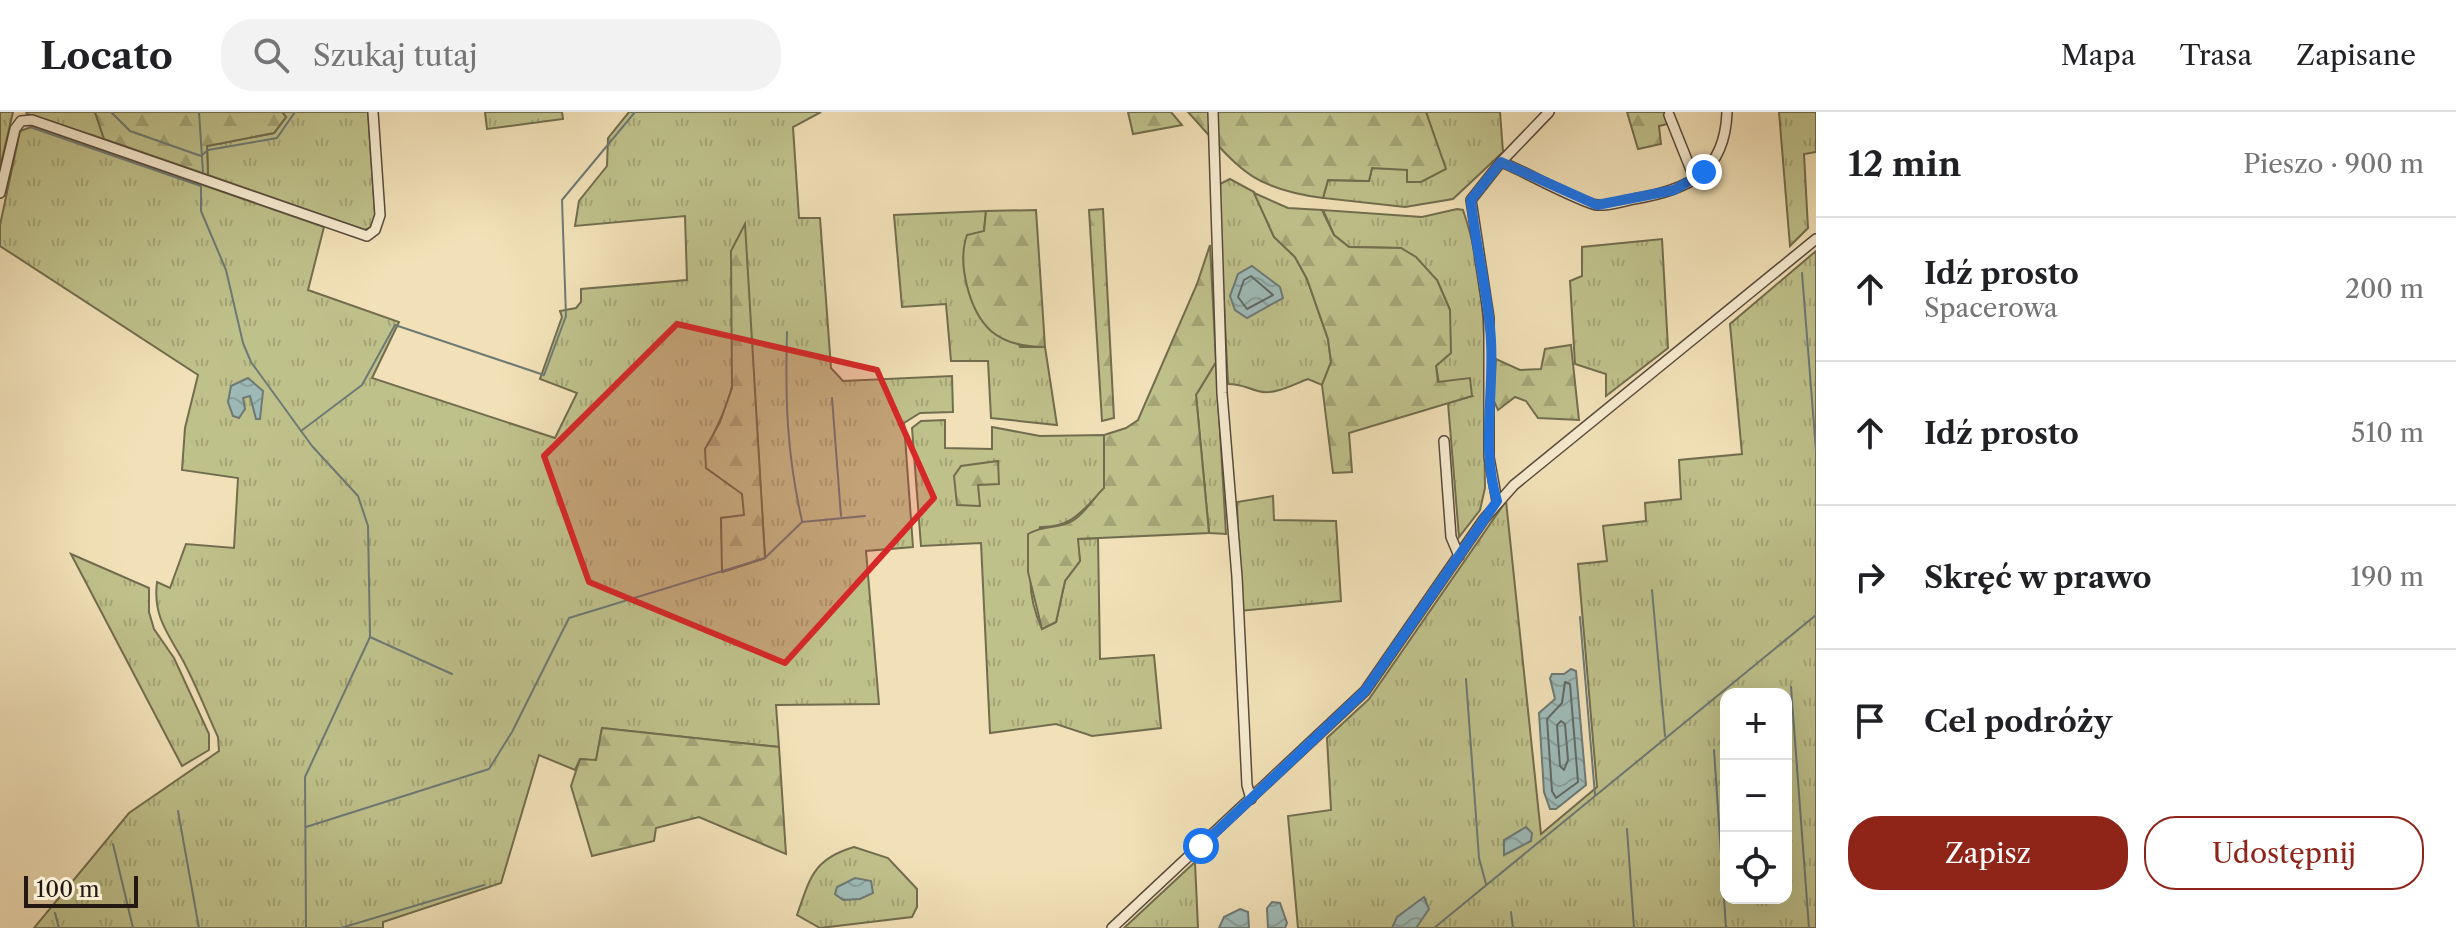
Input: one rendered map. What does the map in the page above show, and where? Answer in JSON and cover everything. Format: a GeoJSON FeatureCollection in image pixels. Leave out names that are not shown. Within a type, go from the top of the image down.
{"type":"FeatureCollection","features":[{"type":"Feature","properties":{"kind":"street"},"geometry":{"type":"LineString","coordinates":[[0,193],[15,129],[21,121],[32,120],[367,236],[375,230],[380,215],[373,112]]}},
{"type":"Feature","properties":{"kind":"street"},"geometry":{"type":"LineString","coordinates":[[1213,112],[1222,393],[1237,577],[1247,785],[1251,799]]}},
{"type":"Feature","properties":{"kind":"street"},"geometry":{"type":"LineString","coordinates":[[1497,501],[1491,472],[1487,413],[1491,374],[1489,318],[1471,200],[1501,162],[1549,112]]}},
{"type":"Feature","properties":{"kind":"street"},"geometry":{"type":"LineString","coordinates":[[1501,162],[1597,205],[1652,196],[1695,180],[1720,150],[1727,112]]}},
{"type":"Feature","properties":{"kind":"street"},"geometry":{"type":"LineString","coordinates":[[1669,115],[1695,180]]}},
{"type":"Feature","properties":{"kind":"street"},"geometry":{"type":"LineString","coordinates":[[1112,928],[1365,691],[1497,501],[1816,239]]}},
{"type":"Feature","properties":{"kind":"street"},"geometry":{"type":"LineString","coordinates":[[1444,441],[1451,537],[1459,556]]}},
{"type":"Feature","properties":{"kind":"highlighted area"},"geometry":{"type":"Polygon","coordinates":[[[677,324],[877,370],[934,498],[785,663],[589,582],[544,456],[677,324]]]}},
{"type":"Feature","properties":{"kind":"green space"},"geometry":{"type":"Polygon","coordinates":[[[0,112],[13,112],[0,168],[0,112]]]}},
{"type":"Feature","properties":{"kind":"green space"},"geometry":{"type":"Polygon","coordinates":[[[95,112],[104,139],[27,114],[95,112]]]}},
{"type":"Feature","properties":{"kind":"green space"},"geometry":{"type":"Polygon","coordinates":[[[95,112],[282,112],[286,117],[274,133],[207,146],[208,175],[104,139],[95,112]]]}},
{"type":"Feature","properties":{"kind":"green space"},"geometry":{"type":"Polygon","coordinates":[[[282,112],[368,112],[375,215],[371,227],[365,230],[208,175],[207,146],[274,133],[286,117],[282,112]]]}},
{"type":"Feature","properties":{"kind":"green space"},"geometry":{"type":"Polygon","coordinates":[[[485,112],[562,112],[563,119],[487,129],[485,112]]]}},
{"type":"Feature","properties":{"kind":"green space"},"geometry":{"type":"Polygon","coordinates":[[[629,112],[821,112],[793,127],[799,218],[820,218],[831,368],[843,381],[952,376],[953,412],[920,413],[904,423],[913,547],[866,551],[879,704],[776,705],[779,747],[602,728],[596,761],[580,759],[575,770],[539,755],[501,883],[383,922],[383,928],[34,928],[129,813],[219,751],[218,737],[162,622],[156,593],[157,582],[170,588],[186,544],[234,548],[238,478],[182,470],[185,428],[198,375],[0,246],[0,225],[20,131],[34,126],[324,227],[308,290],[399,322],[372,378],[555,438],[577,393],[540,379],[562,317],[560,311],[576,308],[581,302],[581,289],[687,280],[685,216],[575,226],[579,201],[607,166],[608,138],[629,112]],[[744,226],[739,326],[732,386],[712,437],[706,468],[742,493],[745,516],[721,518],[723,572],[765,558],[744,226]]]}},
{"type":"Feature","properties":{"kind":"green space"},"geometry":{"type":"Polygon","coordinates":[[[1128,112],[1171,112],[1182,125],[1133,134],[1128,112]]]}},
{"type":"Feature","properties":{"kind":"green space"},"geometry":{"type":"Polygon","coordinates":[[[1188,112],[1426,112],[1446,169],[1421,182],[1407,182],[1407,170],[1372,168],[1369,181],[1328,180],[1323,198],[1297,194],[1276,188],[1245,171],[1188,112]]]}},
{"type":"Feature","properties":{"kind":"green space"},"geometry":{"type":"Polygon","coordinates":[[[1426,112],[1500,112],[1503,152],[1453,199],[1405,207],[1323,198],[1328,180],[1369,181],[1372,168],[1445,169],[1426,112]]]}},
{"type":"Feature","properties":{"kind":"green space"},"geometry":{"type":"Polygon","coordinates":[[[1627,112],[1672,112],[1672,123],[1659,126],[1661,144],[1638,149],[1627,112]]]}},
{"type":"Feature","properties":{"kind":"green space"},"geometry":{"type":"Polygon","coordinates":[[[1779,112],[1816,112],[1816,152],[1804,154],[1808,228],[1790,246],[1779,112]]]}},
{"type":"Feature","properties":{"kind":"green space"},"geometry":{"type":"Polygon","coordinates":[[[1230,179],[1254,192],[1274,237],[1295,257],[1307,279],[1328,339],[1331,362],[1322,385],[1308,379],[1284,389],[1264,392],[1228,384],[1219,205],[1220,184],[1230,179]]]}},
{"type":"Feature","properties":{"kind":"green space"},"geometry":{"type":"Polygon","coordinates":[[[1254,193],[1288,208],[1322,210],[1334,235],[1349,247],[1401,248],[1416,257],[1437,280],[1450,310],[1451,353],[1436,366],[1438,382],[1470,378],[1472,396],[1349,433],[1352,472],[1333,473],[1322,385],[1331,362],[1328,339],[1307,279],[1295,257],[1274,237],[1254,193]]]}},
{"type":"Feature","properties":{"kind":"green space"},"geometry":{"type":"Polygon","coordinates":[[[1103,209],[1114,418],[1102,421],[1089,210],[1103,209]]]}},
{"type":"Feature","properties":{"kind":"green space"},"geometry":{"type":"Polygon","coordinates":[[[1036,210],[1045,347],[1016,344],[991,331],[971,299],[963,259],[967,235],[984,231],[986,211],[1036,210]]]}},
{"type":"Feature","properties":{"kind":"green space"},"geometry":{"type":"Polygon","coordinates":[[[1323,210],[1422,217],[1463,210],[1479,277],[1485,383],[1485,488],[1480,510],[1459,537],[1448,403],[1472,396],[1439,383],[1436,366],[1450,353],[1450,310],[1437,280],[1401,248],[1349,247],[1334,235],[1323,210]]]}},
{"type":"Feature","properties":{"kind":"green space"},"geometry":{"type":"Polygon","coordinates":[[[986,211],[984,231],[1020,347],[1045,347],[1057,425],[991,418],[988,361],[951,361],[946,304],[902,307],[894,215],[986,211]]]}},
{"type":"Feature","properties":{"kind":"green space"},"geometry":{"type":"Polygon","coordinates":[[[745,224],[765,558],[722,572],[721,518],[744,515],[742,494],[706,468],[705,449],[720,422],[732,388],[731,251],[745,224]]]}},
{"type":"Feature","properties":{"kind":"green space"},"geometry":{"type":"Polygon","coordinates":[[[1662,239],[1668,348],[1606,396],[1606,374],[1575,364],[1570,281],[1582,276],[1582,247],[1662,239]]]}},
{"type":"Feature","properties":{"kind":"green space"},"geometry":{"type":"Polygon","coordinates":[[[1210,245],[1216,362],[1196,395],[1209,533],[1078,539],[1080,561],[1065,581],[1056,622],[1042,629],[1028,572],[1028,534],[1072,521],[1104,488],[1104,435],[1126,428],[1138,420],[1197,284],[1210,245]]]}},
{"type":"Feature","properties":{"kind":"green space"},"geometry":{"type":"Polygon","coordinates":[[[1816,251],[1816,928],[1298,928],[1288,816],[1331,810],[1327,738],[1369,699],[1506,501],[1541,834],[1597,787],[1578,564],[1607,561],[1603,526],[1646,521],[1645,503],[1681,499],[1679,460],[1742,454],[1730,324],[1816,251]]]}},
{"type":"Feature","properties":{"kind":"green space"},"geometry":{"type":"Polygon","coordinates":[[[1571,345],[1579,420],[1538,418],[1526,401],[1515,397],[1498,410],[1493,399],[1496,359],[1520,370],[1541,369],[1545,349],[1571,345]]]}},
{"type":"Feature","properties":{"kind":"green space"},"geometry":{"type":"Polygon","coordinates":[[[1216,362],[1226,534],[1209,533],[1196,395],[1216,362]]]}},
{"type":"Feature","properties":{"kind":"green space"},"geometry":{"type":"Polygon","coordinates":[[[945,420],[945,448],[992,449],[992,427],[1040,436],[1104,435],[1105,488],[1069,521],[1040,527],[1031,566],[1033,602],[1042,629],[1056,622],[1065,581],[1080,561],[1077,539],[1098,538],[1100,659],[1154,655],[1161,728],[1092,736],[1056,724],[990,733],[981,543],[921,546],[912,428],[921,421],[945,420]]]}},
{"type":"Feature","properties":{"kind":"green space"},"geometry":{"type":"Polygon","coordinates":[[[998,461],[999,484],[978,485],[980,506],[957,505],[954,476],[961,466],[998,461]]]}},
{"type":"Feature","properties":{"kind":"green space"},"geometry":{"type":"Polygon","coordinates":[[[1273,496],[1274,520],[1336,521],[1341,601],[1240,611],[1237,502],[1273,496]]]}},
{"type":"Feature","properties":{"kind":"green space"},"geometry":{"type":"Polygon","coordinates":[[[71,554],[149,588],[149,612],[154,629],[174,658],[209,734],[209,750],[182,766],[71,554]]]}},
{"type":"Feature","properties":{"kind":"green space"},"geometry":{"type":"Polygon","coordinates":[[[602,728],[779,747],[786,854],[699,817],[656,828],[654,841],[592,856],[571,786],[580,759],[596,760],[602,728]]]}},
{"type":"Feature","properties":{"kind":"green space"},"geometry":{"type":"Polygon","coordinates":[[[854,847],[888,858],[917,889],[917,907],[912,917],[820,928],[797,915],[810,880],[821,864],[854,847]]]}},
{"type":"Feature","properties":{"kind":"green space"},"geometry":{"type":"Polygon","coordinates":[[[1195,862],[1198,928],[1124,928],[1195,862]]]}},
{"type":"Feature","properties":{"kind":"water"},"geometry":{"type":"Polygon","coordinates":[[[1252,266],[1280,287],[1283,298],[1247,318],[1235,310],[1230,296],[1238,274],[1252,266]]]}},
{"type":"Feature","properties":{"kind":"water"},"geometry":{"type":"Polygon","coordinates":[[[248,378],[263,391],[260,419],[256,419],[250,396],[243,398],[245,409],[239,418],[233,416],[228,402],[231,386],[248,378]]]}},
{"type":"Feature","properties":{"kind":"water"},"geometry":{"type":"Polygon","coordinates":[[[1571,669],[1576,671],[1586,785],[1556,809],[1550,809],[1544,792],[1539,713],[1555,699],[1550,678],[1552,674],[1564,674],[1571,669]]]}},
{"type":"Feature","properties":{"kind":"water"},"geometry":{"type":"Polygon","coordinates":[[[1526,827],[1532,833],[1531,841],[1504,855],[1504,840],[1526,827]]]}},
{"type":"Feature","properties":{"kind":"water"},"geometry":{"type":"Polygon","coordinates":[[[855,878],[871,881],[873,893],[860,899],[843,900],[835,894],[837,887],[855,878]]]}},
{"type":"Feature","properties":{"kind":"water"},"geometry":{"type":"Polygon","coordinates":[[[1424,897],[1429,909],[1416,928],[1392,928],[1397,917],[1424,897]]]}},
{"type":"Feature","properties":{"kind":"water"},"geometry":{"type":"Polygon","coordinates":[[[1272,902],[1280,903],[1287,923],[1285,928],[1268,928],[1267,908],[1272,902]]]}},
{"type":"Feature","properties":{"kind":"water"},"geometry":{"type":"Polygon","coordinates":[[[1240,909],[1248,912],[1249,928],[1219,928],[1224,917],[1240,909]]]}},
{"type":"Feature","properties":{"kind":"waterway"},"geometry":{"type":"LineString","coordinates":[[111,112],[130,131],[201,156],[208,150],[277,138],[295,112]]}},
{"type":"Feature","properties":{"kind":"waterway"},"geometry":{"type":"LineString","coordinates":[[199,112],[203,172]]}},
{"type":"Feature","properties":{"kind":"waterway"},"geometry":{"type":"LineString","coordinates":[[301,431],[362,385],[395,325],[544,375],[566,316],[562,200],[635,112]]}},
{"type":"Feature","properties":{"kind":"waterway"},"geometry":{"type":"LineString","coordinates":[[30,127],[201,186],[201,211],[226,270],[243,343],[251,362],[312,446],[358,496],[368,526],[370,637],[305,777],[306,928]]}},
{"type":"Feature","properties":{"kind":"waterway"},"geometry":{"type":"LineString","coordinates":[[1802,273],[1816,451]]}},
{"type":"Feature","properties":{"kind":"waterway"},"geometry":{"type":"LineString","coordinates":[[787,332],[788,427],[802,521]]}},
{"type":"Feature","properties":{"kind":"waterway"},"geometry":{"type":"LineString","coordinates":[[832,398],[841,516]]}},
{"type":"Feature","properties":{"kind":"waterway"},"geometry":{"type":"LineString","coordinates":[[306,827],[489,769],[512,732],[569,618],[765,558],[802,522],[865,516]]}},
{"type":"Feature","properties":{"kind":"waterway"},"geometry":{"type":"LineString","coordinates":[[1652,590],[1665,736]]}},
{"type":"Feature","properties":{"kind":"waterway"},"geometry":{"type":"LineString","coordinates":[[1434,928],[1816,615]]}},
{"type":"Feature","properties":{"kind":"waterway"},"geometry":{"type":"LineString","coordinates":[[1580,617],[1595,795]]}},
{"type":"Feature","properties":{"kind":"waterway"},"geometry":{"type":"LineString","coordinates":[[370,637],[452,674]]}},
{"type":"Feature","properties":{"kind":"waterway"},"geometry":{"type":"LineString","coordinates":[[1466,679],[1479,858],[1486,884]]}},
{"type":"Feature","properties":{"kind":"waterway"},"geometry":{"type":"LineString","coordinates":[[1791,687],[1809,928]]}},
{"type":"Feature","properties":{"kind":"waterway"},"geometry":{"type":"LineString","coordinates":[[1714,750],[1726,928]]}},
{"type":"Feature","properties":{"kind":"waterway"},"geometry":{"type":"LineString","coordinates":[[178,811],[199,928]]}},
{"type":"Feature","properties":{"kind":"waterway"},"geometry":{"type":"LineString","coordinates":[[1627,829],[1634,928]]}},
{"type":"Feature","properties":{"kind":"waterway"},"geometry":{"type":"LineString","coordinates":[[113,844],[133,928]]}},
{"type":"Feature","properties":{"kind":"waterway"},"geometry":{"type":"LineString","coordinates":[[341,928],[484,885]]}},
{"type":"Feature","properties":{"kind":"waterway"},"geometry":{"type":"LineString","coordinates":[[1511,912],[1513,928]]}},
{"type":"Feature","properties":{"kind":"waterway"},"geometry":{"type":"LineString","coordinates":[[55,913],[59,928]]}},
{"type":"Feature","properties":{"kind":"route"},"geometry":{"type":"LineString","coordinates":[[1201,846],[1365,691],[1497,501],[1489,457],[1487,413],[1491,374],[1489,318],[1471,200],[1478,189],[1501,162],[1586,201],[1603,205],[1674,190],[1704,172]]}}]}
